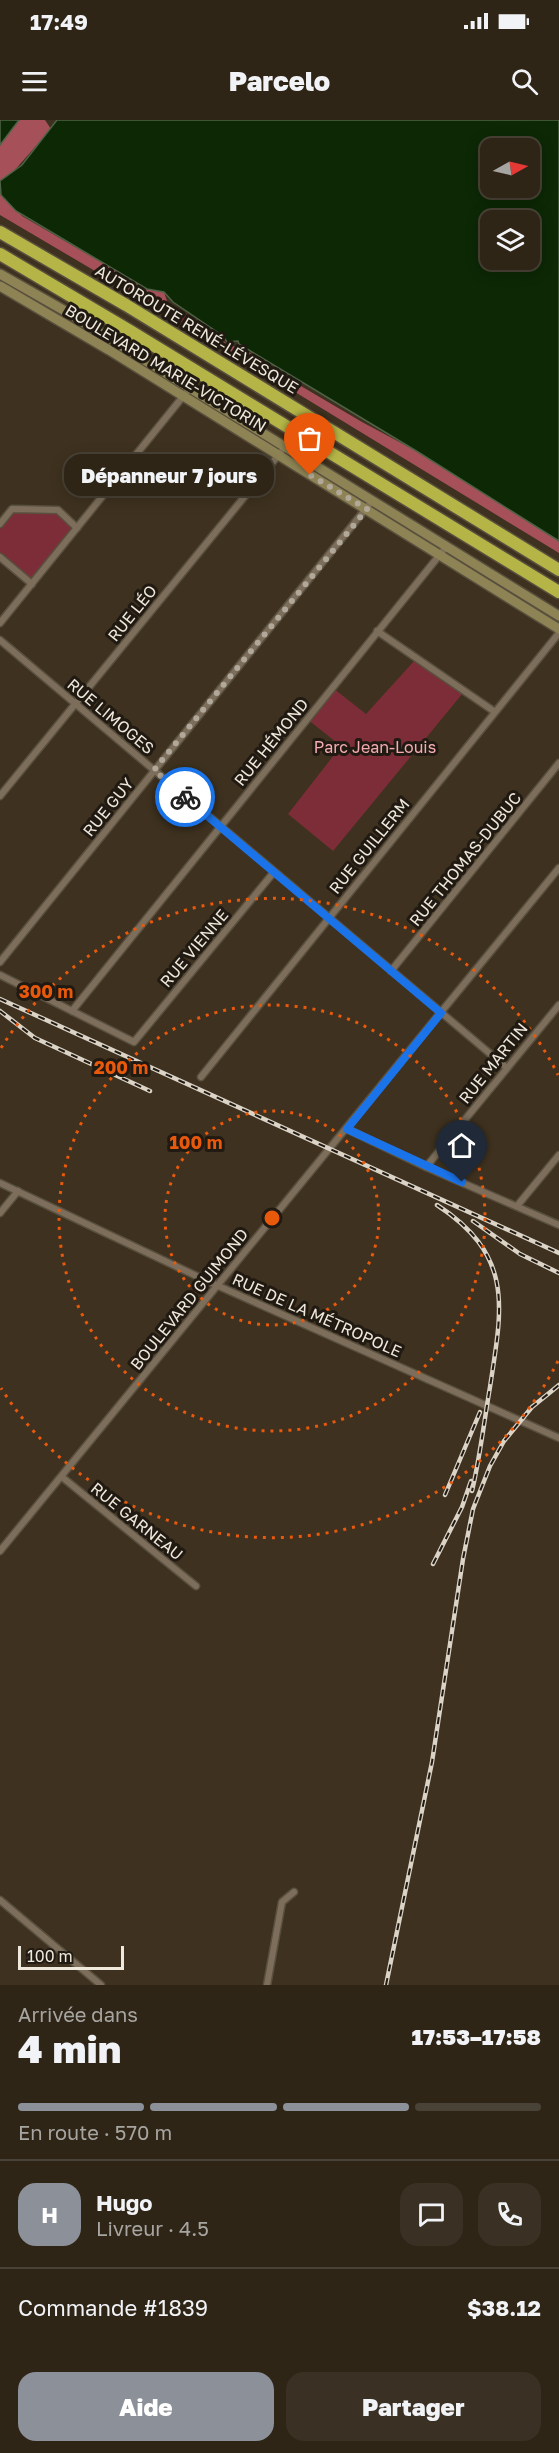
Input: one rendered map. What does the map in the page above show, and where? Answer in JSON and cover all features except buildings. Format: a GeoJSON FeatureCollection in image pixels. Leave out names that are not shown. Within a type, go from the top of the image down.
{"type":"FeatureCollection","features":[{"type":"Feature","properties":{"kind":"highway","name":"AUTOROUTE RENÉ-LÉVESQUE"},"geometry":{"type":"LineString","coordinates":[[0,232],[116,299],[559,570]]}},
{"type":"Feature","properties":{"kind":"highway","name":"AUTOROUTE RENÉ-LÉVESQUE"},"geometry":{"type":"LineString","coordinates":[[0,245],[102,304],[559,583]]}},
{"type":"Feature","properties":{"kind":"highway"},"geometry":{"type":"LineString","coordinates":[[0,254],[559,592]]}},
{"type":"Feature","properties":{"kind":"highway"},"geometry":{"type":"LineString","coordinates":[[0,263],[145,347],[559,601]]}},
{"type":"Feature","properties":{"kind":"street","name":"BOULEVARD MARIE-VICTORIN"},"geometry":{"type":"LineString","coordinates":[[0,274],[73,316],[186,392]]}},
{"type":"Feature","properties":{"kind":"street","name":"BOULEVARD MARIE-VICTORIN"},"geometry":{"type":"LineString","coordinates":[[0,286],[186,392],[370,505],[446,546],[559,616]]}},
{"type":"Feature","properties":{"kind":"street"},"geometry":{"type":"LineString","coordinates":[[0,623],[186,392]]}},
{"type":"Feature","properties":{"kind":"street","name":"RUE LÉO"},"geometry":{"type":"LineString","coordinates":[[0,795],[282,451]]}},
{"type":"Feature","properties":{"kind":"street","name":"BOULEVARD MARIE-VICTORIN"},"geometry":{"type":"LineString","coordinates":[[370,505],[440,555],[559,631]]}},
{"type":"Feature","properties":{"kind":"street","name":"RUE GUY"},"geometry":{"type":"LineString","coordinates":[[0,962],[370,505]]}},
{"type":"Feature","properties":{"kind":"street"},"geometry":{"type":"LineString","coordinates":[[0,524],[12,509],[58,510],[77,528]]}},
{"type":"Feature","properties":{"kind":"street","name":"RUE HÉMOND"},"geometry":{"type":"LineString","coordinates":[[72,1011],[446,546]]}},
{"type":"Feature","properties":{"kind":"street"},"geometry":{"type":"LineString","coordinates":[[0,557],[32,584]]}},
{"type":"Feature","properties":{"kind":"street"},"geometry":{"type":"LineString","coordinates":[[377,631],[495,712]]}},
{"type":"Feature","properties":{"kind":"street","name":"RUE GUILLERM"},"geometry":{"type":"LineString","coordinates":[[201,1077],[559,631]]}},
{"type":"Feature","properties":{"kind":"street","name":"RUE LIMOGES"},"geometry":{"type":"LineString","coordinates":[[0,640],[507,1068]]}},
{"type":"Feature","properties":{"kind":"street","name":"RUE THOMAS-DUBUC"},"geometry":{"type":"LineString","coordinates":[[391,971],[559,763]]}},
{"type":"Feature","properties":{"kind":"street","name":"BOULEVARD GUIMOND"},"geometry":{"type":"LineString","coordinates":[[0,1551],[559,868]]}},
{"type":"Feature","properties":{"kind":"street","name":"RUE VIENNE"},"geometry":{"type":"LineString","coordinates":[[72,1011],[134,1042],[274,872]]}},
{"type":"Feature","properties":{"kind":"street"},"geometry":{"type":"LineString","coordinates":[[0,975],[72,1011]]}},
{"type":"Feature","properties":{"kind":"street","name":"RUE MARTIN"},"geometry":{"type":"LineString","coordinates":[[426,1167],[559,1005]]}},
{"type":"Feature","properties":{"kind":"street"},"geometry":{"type":"LineString","coordinates":[[347,1129],[426,1167],[559,1225]]}},
{"type":"Feature","properties":{"kind":"street"},"geometry":{"type":"LineString","coordinates":[[517,1206],[559,1155]]}},
{"type":"Feature","properties":{"kind":"street","name":"RUE DE LA MÉTROPOLE"},"geometry":{"type":"LineString","coordinates":[[0,1183],[218,1285],[559,1438]]}},
{"type":"Feature","properties":{"kind":"street"},"geometry":{"type":"LineString","coordinates":[[0,1213],[18,1191]]}},
{"type":"Feature","properties":{"kind":"street","name":"RUE GARNEAU"},"geometry":{"type":"LineString","coordinates":[[62,1477],[196,1586]]}},
{"type":"Feature","properties":{"kind":"street"},"geometry":{"type":"LineString","coordinates":[[267,1985],[282,1902],[294,1892]]}},
{"type":"Feature","properties":{"kind":"street"},"geometry":{"type":"LineString","coordinates":[[0,1900],[101,1985]]}},
{"type":"Feature","properties":{"kind":"green space"},"geometry":{"type":"Polygon","coordinates":[[[134,294],[159,304],[165,303],[188,318],[185,324],[134,294]]]}},
{"type":"Feature","properties":{"kind":"green space"},"geometry":{"type":"Polygon","coordinates":[[[12,509],[58,510],[77,528],[32,584],[0,557],[0,524],[12,509]]]}},
{"type":"Feature","properties":{"kind":"green space","name":"Parc Jean-Louis"},"geometry":{"type":"Polygon","coordinates":[[[415,660],[463,693],[333,851],[288,814],[341,746],[307,719],[333,688],[366,714],[415,660]]]}},
{"type":"Feature","properties":{"kind":"shaded area"},"geometry":{"type":"Polygon","coordinates":[[[0,120],[19,120],[0,145],[0,120]]]}},
{"type":"Feature","properties":{"kind":"shaded area"},"geometry":{"type":"Polygon","coordinates":[[[19,120],[45,120],[51,129],[13,172],[0,181],[0,145],[19,120]]]}},
{"type":"Feature","properties":{"kind":"shaded area"},"geometry":{"type":"Polygon","coordinates":[[[57,120],[559,120],[559,541],[418,452],[239,344],[238,341],[227,342],[223,336],[173,302],[164,292],[147,289],[16,211],[1,195],[0,181],[22,165],[57,120]]]}},
{"type":"Feature","properties":{"kind":"shaded area"},"geometry":{"type":"Polygon","coordinates":[[[0,192],[22,216],[147,289],[164,292],[167,301],[164,304],[134,294],[0,215],[0,192]]]}},
{"type":"Feature","properties":{"kind":"shaded area"},"geometry":{"type":"Polygon","coordinates":[[[188,318],[197,320],[226,343],[253,354],[272,369],[418,452],[559,541],[559,553],[203,336],[206,331],[195,324],[191,328],[185,324],[188,318]]]}},
{"type":"Feature","properties":{"kind":"railway"},"geometry":{"type":"LineString","coordinates":[[0,999],[559,1253]]}},
{"type":"Feature","properties":{"kind":"railway"},"geometry":{"type":"LineString","coordinates":[[0,1011],[35,1038],[150,1091]]}},
{"type":"Feature","properties":{"kind":"railway"},"geometry":{"type":"LineString","coordinates":[[437,1205],[462,1224],[480,1244],[491,1264],[497,1286],[498,1332],[472,1491]]}},
{"type":"Feature","properties":{"kind":"railway"},"geometry":{"type":"LineString","coordinates":[[473,1221],[520,1254],[559,1273]]}},
{"type":"Feature","properties":{"kind":"railway"},"geometry":{"type":"LineString","coordinates":[[386,1985],[432,1762],[463,1559],[473,1509],[490,1466],[504,1441],[532,1407],[559,1385]]}},
{"type":"Feature","properties":{"kind":"railway"},"geometry":{"type":"LineString","coordinates":[[445,1495],[480,1412]]}},
{"type":"Feature","properties":{"kind":"railway"},"geometry":{"type":"LineString","coordinates":[[433,1564],[462,1507],[471,1481]]}},
{"type":"Feature","properties":{"kind":"way so far"},"geometry":{"type":"LineString","coordinates":[[185,797],[154,770],[367,509],[310,475]]}},
{"type":"Feature","properties":{"kind":"place","name":"Dépanneur 7 jours"},"geometry":{"type":"Point","coordinates":[310,475]}},
{"type":"Feature","properties":{"kind":"route"},"geometry":{"type":"LineString","coordinates":[[185,797],[441,1013],[347,1129],[462,1182]]}}]}
